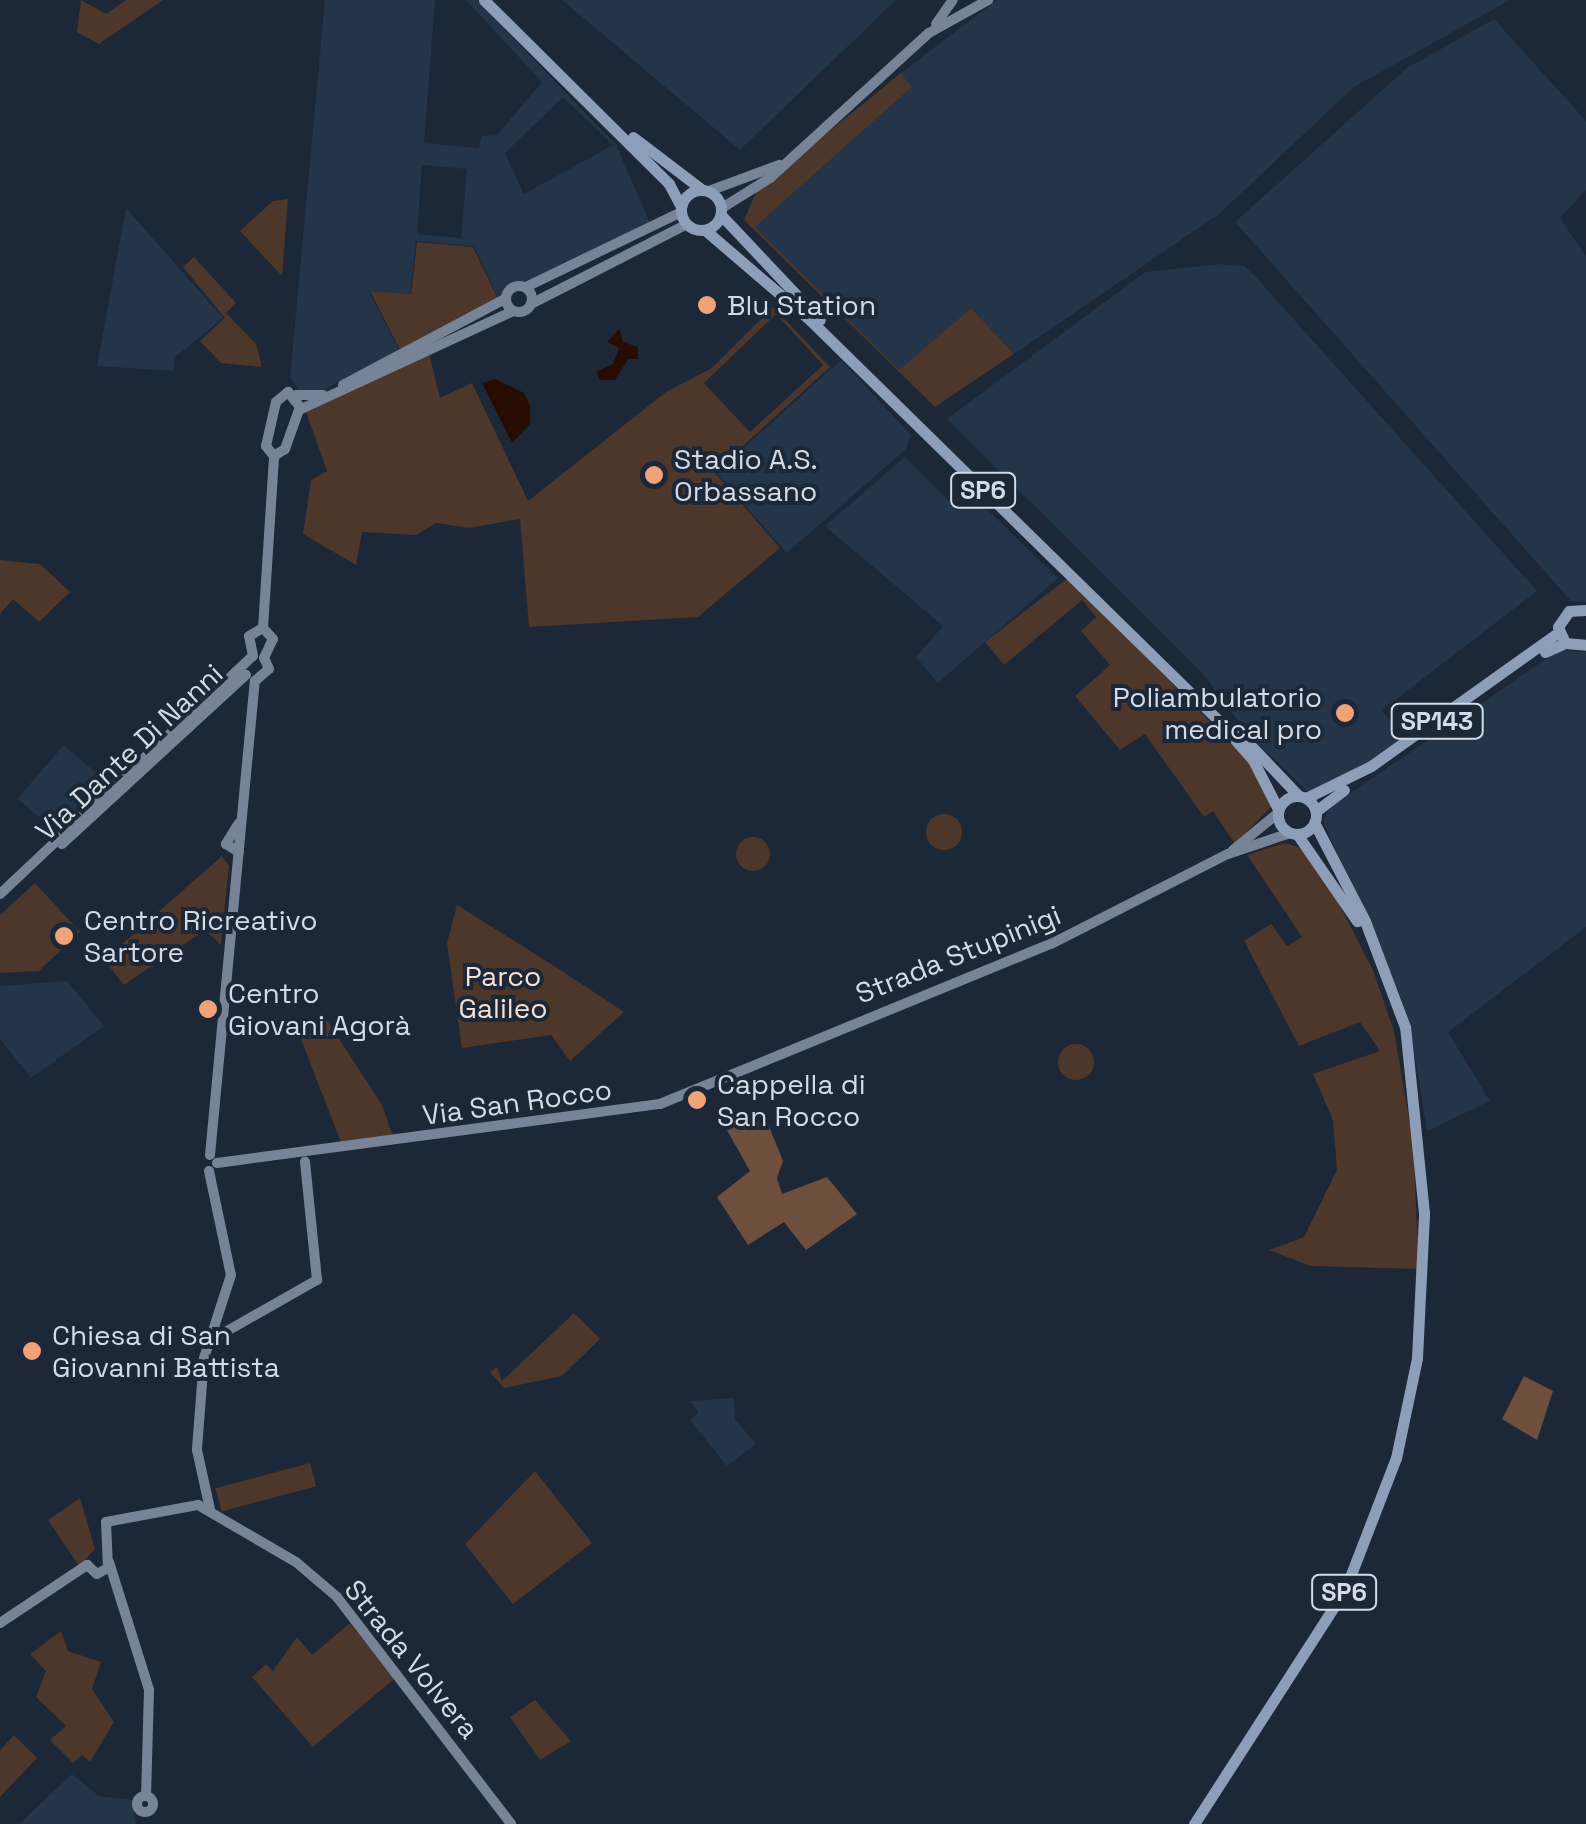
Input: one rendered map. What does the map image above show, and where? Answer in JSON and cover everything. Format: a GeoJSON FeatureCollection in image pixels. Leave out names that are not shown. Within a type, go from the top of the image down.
{"type":"FeatureCollection","features":[{"type":"Feature","properties":{"kind":"main road"},"geometry":{"type":"LineString","coordinates":[[484,0],[653,168],[683,214],[705,190]]}},
{"type":"Feature","properties":{"kind":"main road","name":"SP6"},"geometry":{"type":"LineString","coordinates":[[495,0],[640,144],[705,190],[722,212],[1302,797],[1383,964],[1411,1075],[1424,1274],[1396,1458],[1345,1590],[1194,1824]]}},
{"type":"Feature","properties":{"kind":"main road"},"geometry":{"type":"LineString","coordinates":[[704,230],[722,212]]}},
{"type":"Feature","properties":{"kind":"main road","name":"SP6"},"geometry":{"type":"LineString","coordinates":[[683,214],[811,321],[1216,718],[1253,760],[1278,811],[1359,925],[1411,1075]]}},
{"type":"Feature","properties":{"kind":"main road"},"geometry":{"type":"LineString","coordinates":[[1586,610],[1566,613],[1562,637],[1586,645]]}},
{"type":"Feature","properties":{"kind":"main road","name":"SP143"},"geometry":{"type":"LineString","coordinates":[[1302,797],[1371,766],[1562,637]]}},
{"type":"Feature","properties":{"kind":"main road","name":"SP143"},"geometry":{"type":"LineString","coordinates":[[1315,817],[1562,637]]}},
{"type":"Feature","properties":{"kind":"main road"},"geometry":{"type":"LineString","coordinates":[[1278,811],[1302,797]]}},
{"type":"Feature","properties":{"kind":"main road"},"geometry":{"type":"LineString","coordinates":[[1294,834],[1315,817]]}},
{"type":"Feature","properties":{"kind":"street"},"geometry":{"type":"LineString","coordinates":[[722,212],[784,163],[929,33],[955,0],[968,9]]}},
{"type":"Feature","properties":{"kind":"street"},"geometry":{"type":"LineString","coordinates":[[929,33],[988,0]]}},
{"type":"Feature","properties":{"kind":"street"},"geometry":{"type":"LineString","coordinates":[[705,190],[784,163]]}},
{"type":"Feature","properties":{"kind":"street"},"geometry":{"type":"LineString","coordinates":[[143,1818],[136,1804],[146,1796],[151,1705],[125,1604],[106,1558],[106,1522],[204,1504],[198,1440],[206,1343],[231,1275],[212,1163],[242,818],[248,674],[273,639],[262,628],[274,456],[266,446],[277,397],[317,398],[505,299],[514,286],[526,288],[683,214]]}},
{"type":"Feature","properties":{"kind":"street"},"geometry":{"type":"LineString","coordinates":[[299,410],[531,304],[683,214]]}},
{"type":"Feature","properties":{"kind":"street"},"geometry":{"type":"LineString","coordinates":[[526,288],[531,304]]}},
{"type":"Feature","properties":{"kind":"street"},"geometry":{"type":"LineString","coordinates":[[505,299],[513,311]]}},
{"type":"Feature","properties":{"kind":"street"},"geometry":{"type":"LineString","coordinates":[[274,456],[285,449],[299,410],[296,395]]}},
{"type":"Feature","properties":{"kind":"street"},"geometry":{"type":"LineString","coordinates":[[248,674],[269,672],[249,636],[262,628]]}},
{"type":"Feature","properties":{"kind":"street","name":"Via Dante Di Nanni"},"geometry":{"type":"LineString","coordinates":[[0,894],[248,674]]}},
{"type":"Feature","properties":{"kind":"street","name":"Via Dante Di Nanni"},"geometry":{"type":"LineString","coordinates":[[0,904],[248,674]]}},
{"type":"Feature","properties":{"kind":"street","name":"Strada Stupinigi"},"geometry":{"type":"LineString","coordinates":[[1228,854],[1278,811]]}},
{"type":"Feature","properties":{"kind":"street","name":"Strada Stupinigi"},"geometry":{"type":"LineString","coordinates":[[700,1088],[1052,944],[1228,854],[1294,834]]}},
{"type":"Feature","properties":{"kind":"street","name":"Via San Rocco"},"geometry":{"type":"LineString","coordinates":[[212,1163],[305,1158],[338,1150],[643,1108],[700,1088]]}},
{"type":"Feature","properties":{"kind":"street"},"geometry":{"type":"LineString","coordinates":[[206,1343],[317,1280],[305,1158]]}},
{"type":"Feature","properties":{"kind":"street","name":"Strada Volvera"},"geometry":{"type":"LineString","coordinates":[[204,1504],[337,1597],[511,1824]]}},
{"type":"Feature","properties":{"kind":"street"},"geometry":{"type":"LineString","coordinates":[[0,1623],[87,1564],[94,1553],[106,1558]]}},
{"type":"Feature","properties":{"kind":"street"},"geometry":{"type":"LineString","coordinates":[[97,1574],[106,1558]]}},
{"type":"Feature","properties":{"kind":"street"},"geometry":{"type":"LineString","coordinates":[[87,1564],[125,1604]]}},
{"type":"Feature","properties":{"kind":"shaded area"},"geometry":{"type":"Polygon","coordinates":[[[325,0],[435,0],[424,143],[479,148],[481,136],[497,135],[542,82],[466,0],[477,0],[616,145],[651,225],[530,286],[513,284],[499,300],[474,246],[416,241],[410,294],[369,291],[399,350],[318,393],[300,392],[290,377],[325,0]],[[563,97],[505,153],[524,194],[613,145],[563,97]],[[422,165],[417,234],[461,238],[467,169],[422,165]]]}},
{"type":"Feature","properties":{"kind":"shaded area"},"geometry":{"type":"Polygon","coordinates":[[[562,0],[896,0],[740,150],[562,0]]]}},
{"type":"Feature","properties":{"kind":"shaded area"},"geometry":{"type":"Polygon","coordinates":[[[997,0],[1510,0],[1354,87],[1219,214],[1014,354],[971,308],[899,371],[755,227],[912,87],[901,73],[997,0]]]}},
{"type":"Feature","properties":{"kind":"shaded area"},"geometry":{"type":"Polygon","coordinates":[[[1494,19],[1586,121],[1586,190],[1560,218],[1586,256],[1586,602],[1571,601],[1235,222],[1407,68],[1494,19]]]}},
{"type":"Feature","properties":{"kind":"shaded area"},"geometry":{"type":"Polygon","coordinates":[[[126,208],[223,318],[174,358],[174,371],[97,366],[126,208]]]}},
{"type":"Feature","properties":{"kind":"shaded area"},"geometry":{"type":"Polygon","coordinates":[[[1219,264],[1244,266],[1255,276],[1537,591],[1382,710],[1403,738],[1347,777],[1308,792],[1247,733],[1203,674],[947,419],[1145,272],[1219,264]]]}},
{"type":"Feature","properties":{"kind":"shaded area"},"geometry":{"type":"Polygon","coordinates":[[[619,329],[623,342],[638,347],[638,359],[628,359],[615,380],[600,380],[596,372],[613,364],[619,348],[607,342],[619,329]]]}},
{"type":"Feature","properties":{"kind":"shaded area"},"geometry":{"type":"Polygon","coordinates":[[[841,360],[911,435],[906,449],[787,553],[716,473],[841,360]]]}},
{"type":"Feature","properties":{"kind":"shaded area"},"geometry":{"type":"Polygon","coordinates":[[[495,379],[524,393],[530,406],[530,424],[512,443],[482,383],[495,379]]]}},
{"type":"Feature","properties":{"kind":"shaded area"},"geometry":{"type":"Polygon","coordinates":[[[905,457],[951,503],[966,489],[1058,578],[938,683],[916,657],[943,626],[825,526],[905,457]]]}},
{"type":"Feature","properties":{"kind":"shaded area"},"geometry":{"type":"Polygon","coordinates":[[[1559,650],[1586,652],[1586,927],[1448,1032],[1490,1101],[1427,1131],[1410,1026],[1323,821],[1329,808],[1559,650]]]}},
{"type":"Feature","properties":{"kind":"shaded area"},"geometry":{"type":"Polygon","coordinates":[[[64,745],[106,782],[60,835],[17,799],[64,745]]]}},
{"type":"Feature","properties":{"kind":"shaded area"},"geometry":{"type":"Polygon","coordinates":[[[67,981],[104,1026],[31,1078],[0,1039],[0,986],[67,981]]]}},
{"type":"Feature","properties":{"kind":"shaded area"},"geometry":{"type":"Polygon","coordinates":[[[719,1116],[767,1121],[783,1161],[777,1178],[782,1194],[827,1177],[857,1214],[806,1250],[784,1222],[748,1245],[717,1197],[750,1171],[719,1116]]]}},
{"type":"Feature","properties":{"kind":"shaded area"},"geometry":{"type":"Polygon","coordinates":[[[1524,1376],[1553,1391],[1537,1440],[1502,1419],[1524,1376]]]}},
{"type":"Feature","properties":{"kind":"shaded area"},"geometry":{"type":"Polygon","coordinates":[[[734,1398],[735,1419],[756,1444],[727,1466],[690,1420],[699,1412],[690,1401],[734,1398]]]}},
{"type":"Feature","properties":{"kind":"shaded area"},"geometry":{"type":"Polygon","coordinates":[[[72,1774],[99,1796],[132,1800],[136,1824],[19,1824],[72,1774]]]}},
{"type":"Feature","properties":{"kind":"green space"},"geometry":{"type":"Polygon","coordinates":[[[81,0],[106,14],[126,0],[163,0],[99,44],[77,32],[81,0]]]}},
{"type":"Feature","properties":{"kind":"green space"},"geometry":{"type":"Polygon","coordinates":[[[901,73],[912,87],[755,227],[899,370],[971,308],[1014,354],[935,407],[744,220],[757,190],[901,73]]]}},
{"type":"Feature","properties":{"kind":"green space"},"geometry":{"type":"Polygon","coordinates":[[[288,199],[282,276],[240,231],[273,201],[288,199]]]}},
{"type":"Feature","properties":{"kind":"green space"},"geometry":{"type":"Polygon","coordinates":[[[417,242],[473,247],[499,301],[400,350],[370,291],[411,294],[417,242]]]}},
{"type":"Feature","properties":{"kind":"green space"},"geometry":{"type":"Polygon","coordinates":[[[194,257],[236,303],[226,313],[256,344],[262,367],[221,363],[200,341],[225,318],[183,267],[194,257]]]}},
{"type":"Feature","properties":{"kind":"green space"},"geometry":{"type":"Polygon","coordinates":[[[773,307],[830,367],[714,472],[780,548],[698,617],[529,627],[520,519],[469,528],[436,523],[416,535],[362,532],[356,565],[303,534],[311,480],[327,471],[306,412],[429,353],[440,398],[472,383],[528,501],[666,392],[712,368],[773,307]],[[776,314],[704,383],[750,432],[823,365],[776,314]]]}},
{"type":"Feature","properties":{"kind":"green space"},"geometry":{"type":"Polygon","coordinates":[[[0,560],[40,564],[70,592],[39,622],[13,599],[0,614],[0,560]]]}},
{"type":"Feature","properties":{"kind":"green space"},"geometry":{"type":"Polygon","coordinates":[[[1068,578],[1252,764],[1272,806],[1235,844],[1213,811],[1204,817],[1145,734],[1120,750],[1075,696],[1110,665],[1081,631],[1096,617],[1082,600],[1004,665],[985,642],[1068,578]]]}},
{"type":"Feature","properties":{"kind":"green space"},"geometry":{"type":"Polygon","coordinates":[[[944,814],[957,819],[962,832],[957,845],[944,850],[931,845],[926,832],[931,819],[944,814]]]}},
{"type":"Feature","properties":{"kind":"green space"},"geometry":{"type":"Polygon","coordinates":[[[753,837],[765,842],[770,854],[765,866],[753,871],[741,866],[736,854],[741,842],[753,837]]]}},
{"type":"Feature","properties":{"kind":"green space"},"geometry":{"type":"Polygon","coordinates":[[[1285,843],[1301,848],[1324,875],[1373,970],[1394,1031],[1413,1142],[1419,1269],[1311,1266],[1269,1250],[1304,1237],[1337,1170],[1333,1120],[1313,1074],[1380,1051],[1360,1022],[1299,1046],[1244,941],[1271,924],[1287,946],[1302,937],[1247,855],[1285,843]]]}},
{"type":"Feature","properties":{"kind":"green space"},"geometry":{"type":"Polygon","coordinates":[[[222,856],[229,866],[221,945],[205,930],[124,985],[104,960],[222,856]]]}},
{"type":"Feature","properties":{"kind":"green space"},"geometry":{"type":"Polygon","coordinates":[[[35,883],[80,932],[39,971],[0,973],[0,915],[35,883]]]}},
{"type":"Feature","properties":{"kind":"green space","name":"Parco Galileo"},"geometry":{"type":"Polygon","coordinates":[[[457,905],[624,1012],[570,1061],[551,1035],[462,1048],[447,943],[457,905]]]}},
{"type":"Feature","properties":{"kind":"green space"},"geometry":{"type":"Polygon","coordinates":[[[323,1014],[382,1105],[393,1137],[342,1145],[297,1029],[323,1014]]]}},
{"type":"Feature","properties":{"kind":"green space"},"geometry":{"type":"Polygon","coordinates":[[[1076,1044],[1089,1049],[1094,1062],[1089,1075],[1076,1080],[1063,1075],[1058,1062],[1063,1049],[1076,1044]]]}},
{"type":"Feature","properties":{"kind":"green space"},"geometry":{"type":"Polygon","coordinates":[[[574,1313],[600,1339],[562,1376],[504,1388],[490,1372],[497,1367],[502,1381],[574,1313]]]}},
{"type":"Feature","properties":{"kind":"green space"},"geometry":{"type":"Polygon","coordinates":[[[310,1463],[316,1486],[222,1512],[215,1488],[310,1463]]]}},
{"type":"Feature","properties":{"kind":"green space"},"geometry":{"type":"Polygon","coordinates":[[[535,1471],[592,1543],[513,1604],[465,1544],[535,1471]]]}},
{"type":"Feature","properties":{"kind":"green space"},"geometry":{"type":"Polygon","coordinates":[[[80,1498],[95,1549],[79,1566],[48,1520],[80,1498]]]}},
{"type":"Feature","properties":{"kind":"green space"},"geometry":{"type":"Polygon","coordinates":[[[350,1623],[394,1679],[313,1747],[252,1677],[266,1664],[273,1671],[297,1637],[312,1655],[350,1623]]]}},
{"type":"Feature","properties":{"kind":"green space"},"geometry":{"type":"Polygon","coordinates":[[[61,1631],[68,1651],[101,1662],[92,1689],[114,1722],[90,1762],[82,1755],[73,1763],[50,1740],[66,1726],[36,1697],[46,1671],[30,1654],[61,1631]]]}},
{"type":"Feature","properties":{"kind":"green space"},"geometry":{"type":"Polygon","coordinates":[[[535,1700],[571,1741],[540,1760],[510,1717],[535,1700]]]}},
{"type":"Feature","properties":{"kind":"green space"},"geometry":{"type":"Polygon","coordinates":[[[14,1735],[37,1758],[0,1797],[0,1750],[14,1735]]]}},
{"type":"Feature","properties":{"kind":"place","name":"Blu Station"},"geometry":{"type":"Point","coordinates":[707,305]}},
{"type":"Feature","properties":{"kind":"place","name":"Stadio A.S. Orbassano"},"geometry":{"type":"Point","coordinates":[654,475]}},
{"type":"Feature","properties":{"kind":"place","name":"Poliambulatorio medical pro"},"geometry":{"type":"Point","coordinates":[1345,713]}},
{"type":"Feature","properties":{"kind":"place","name":"Centro Ricreativo Sartore"},"geometry":{"type":"Point","coordinates":[64,936]}},
{"type":"Feature","properties":{"kind":"place","name":"Centro Giovani Agorà"},"geometry":{"type":"Point","coordinates":[208,1009]}},
{"type":"Feature","properties":{"kind":"place","name":"Cappella di San Rocco"},"geometry":{"type":"Point","coordinates":[697,1100]}},
{"type":"Feature","properties":{"kind":"place","name":"Chiesa di San Giovanni Battista"},"geometry":{"type":"Point","coordinates":[32,1351]}}]}
